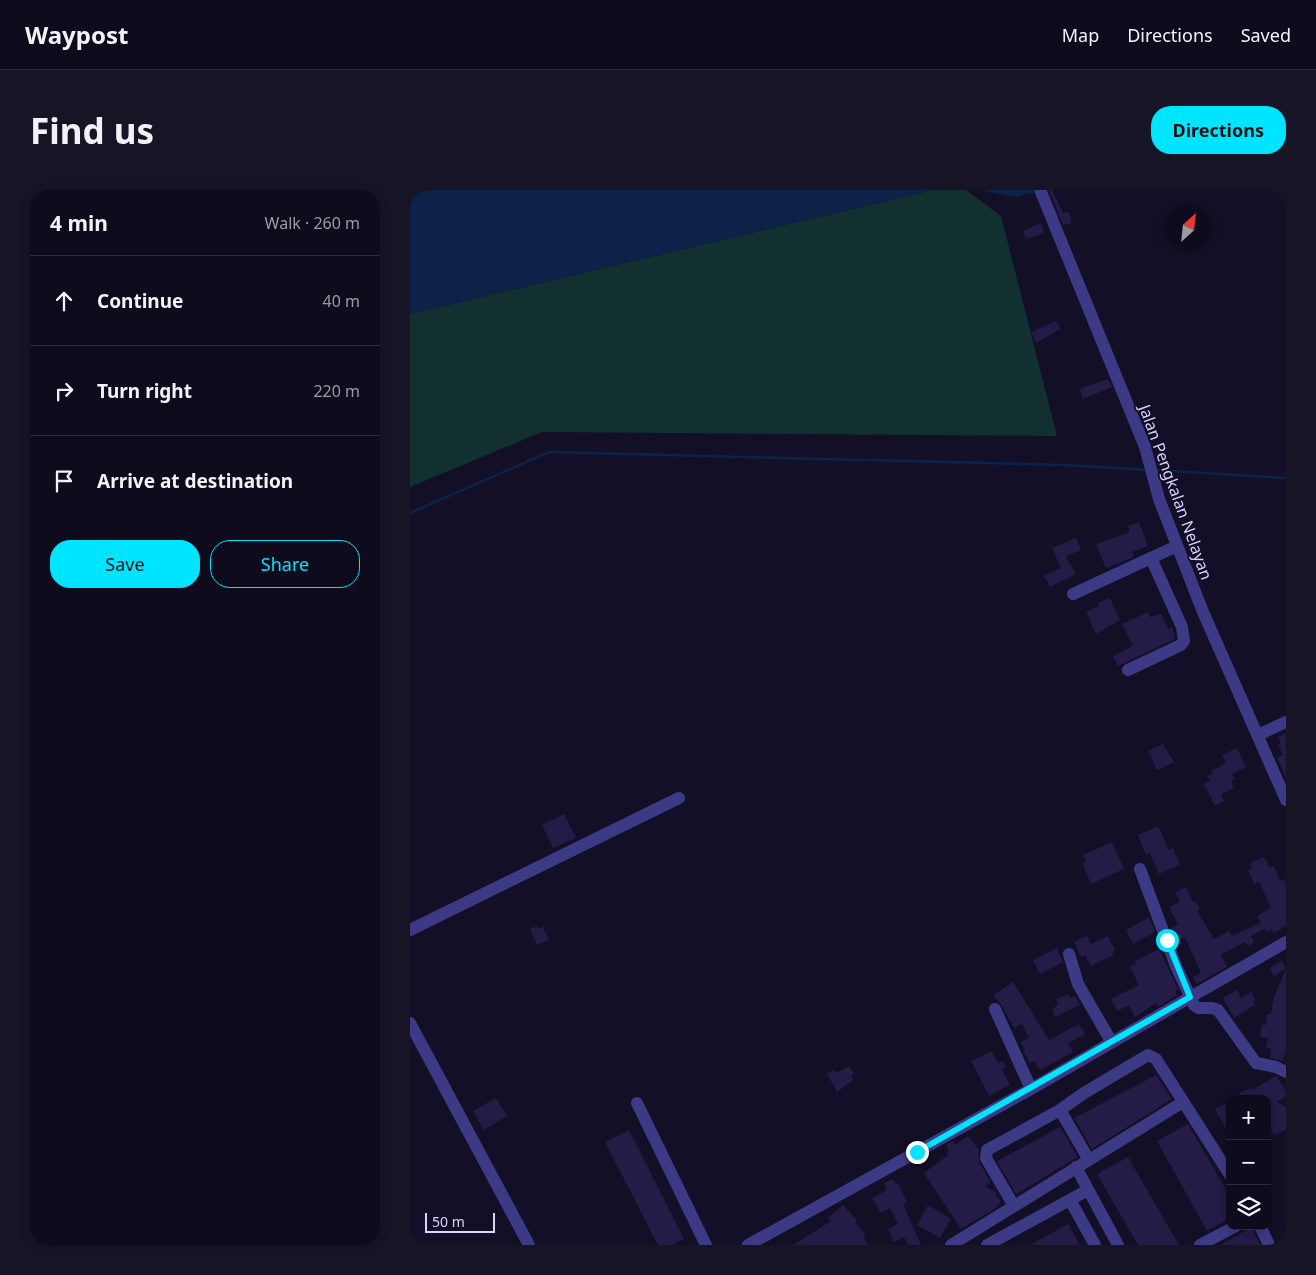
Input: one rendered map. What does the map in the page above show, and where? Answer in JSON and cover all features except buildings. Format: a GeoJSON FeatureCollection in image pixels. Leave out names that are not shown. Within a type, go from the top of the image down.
{"type":"FeatureCollection","features":[{"type":"Feature","properties":{"kind":"street","name":"Jalan Pengkalan Nelayan"},"geometry":{"type":"LineString","coordinates":[[1041,192],[1145,447],[1159,499],[1203,612],[1286,800]]}},
{"type":"Feature","properties":{"kind":"street"},"geometry":{"type":"LineString","coordinates":[[1074,594],[1177,546]]}},
{"type":"Feature","properties":{"kind":"street"},"geometry":{"type":"LineString","coordinates":[[1128,670],[1181,645],[1184,641],[1182,627],[1151,558]]}},
{"type":"Feature","properties":{"kind":"street"},"geometry":{"type":"LineString","coordinates":[[1258,735],[1286,722]]}},
{"type":"Feature","properties":{"kind":"street"},"geometry":{"type":"LineString","coordinates":[[410,930],[679,798]]}},
{"type":"Feature","properties":{"kind":"street"},"geometry":{"type":"LineString","coordinates":[[1140,869],[1190,997],[1196,1007],[1212,1008],[1219,1012],[1256,1063],[1276,1066],[1286,1072]]}},
{"type":"Feature","properties":{"kind":"street"},"geometry":{"type":"LineString","coordinates":[[748,1245],[1030,1090],[1111,1041],[1286,942]]}},
{"type":"Feature","properties":{"kind":"street"},"geometry":{"type":"LineString","coordinates":[[1069,954],[1078,984],[1111,1041]]}},
{"type":"Feature","properties":{"kind":"street"},"geometry":{"type":"LineString","coordinates":[[994,1009],[1030,1090]]}},
{"type":"Feature","properties":{"kind":"street"},"geometry":{"type":"LineString","coordinates":[[410,1023],[529,1245]]}},
{"type":"Feature","properties":{"kind":"street"},"geometry":{"type":"LineString","coordinates":[[1014,1206],[986,1158],[986,1152],[994,1145],[1060,1110],[1084,1093],[1148,1056],[1156,1059],[1226,1168]]}},
{"type":"Feature","properties":{"kind":"street"},"geometry":{"type":"LineString","coordinates":[[951,1245],[1183,1102]]}},
{"type":"Feature","properties":{"kind":"street"},"geometry":{"type":"LineString","coordinates":[[636,1103],[706,1245]]}},
{"type":"Feature","properties":{"kind":"street"},"geometry":{"type":"LineString","coordinates":[[1060,1110],[1088,1160]]}},
{"type":"Feature","properties":{"kind":"street"},"geometry":{"type":"LineString","coordinates":[[1076,1167],[1118,1245]]}},
{"type":"Feature","properties":{"kind":"street"},"geometry":{"type":"LineString","coordinates":[[987,1245],[1088,1190]]}},
{"type":"Feature","properties":{"kind":"street"},"geometry":{"type":"LineString","coordinates":[[1070,1200],[1095,1245]]}},
{"type":"Feature","properties":{"kind":"street"},"geometry":{"type":"LineString","coordinates":[[1200,1245],[1228,1230]]}},
{"type":"Feature","properties":{"kind":"street"},"geometry":{"type":"LineString","coordinates":[[1262,1230],[1269,1245]]}},
{"type":"Feature","properties":{"kind":"green space"},"geometry":{"type":"Polygon","coordinates":[[[933,190],[966,190],[1001,216],[1057,436],[542,432],[410,487],[410,314],[933,190]]]}},
{"type":"Feature","properties":{"kind":"water"},"geometry":{"type":"Polygon","coordinates":[[[410,190],[933,190],[410,314],[410,190]]]}},
{"type":"Feature","properties":{"kind":"water"},"geometry":{"type":"Polygon","coordinates":[[[980,190],[1049,190],[1014,197],[980,190]]]}},
{"type":"Feature","properties":{"kind":"waterway"},"geometry":{"type":"LineString","coordinates":[[410,513],[549,452],[1064,465],[1147,470]]}},
{"type":"Feature","properties":{"kind":"waterway"},"geometry":{"type":"LineString","coordinates":[[1155,470],[1286,478]]}},
{"type":"Feature","properties":{"kind":"route"},"geometry":{"type":"LineString","coordinates":[[917,1152],[1030,1090],[1111,1041],[1190,997],[1167,940]]}}]}
